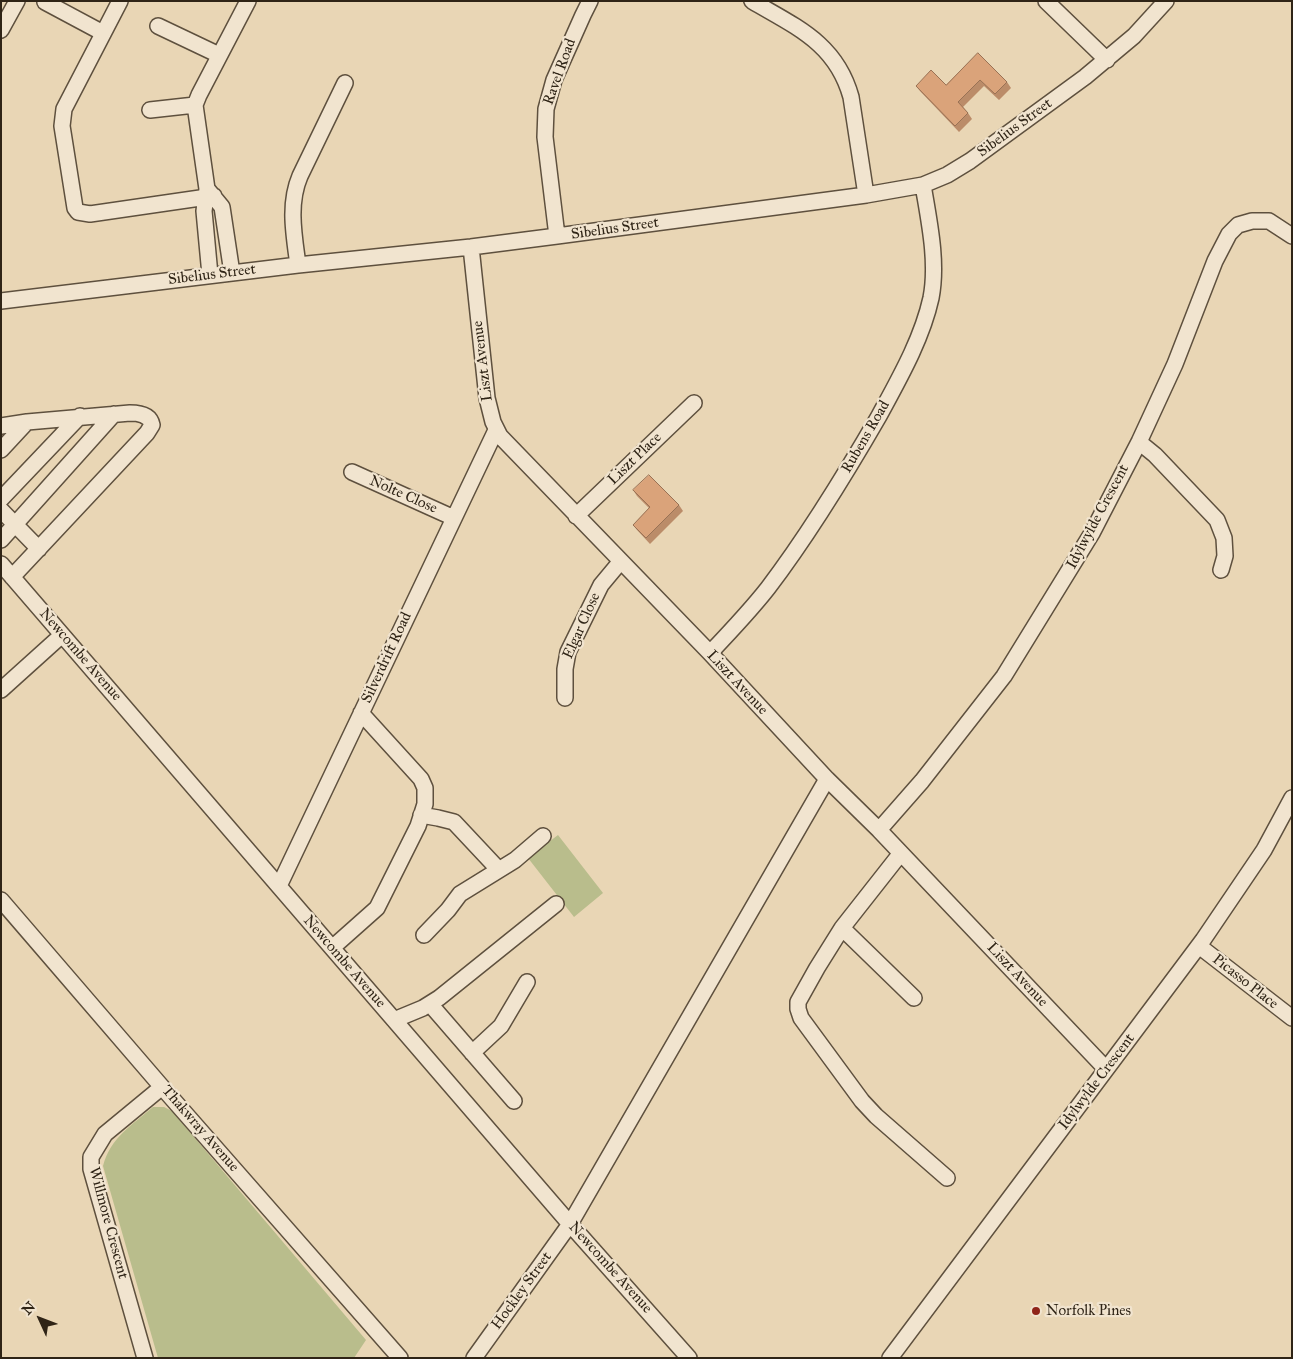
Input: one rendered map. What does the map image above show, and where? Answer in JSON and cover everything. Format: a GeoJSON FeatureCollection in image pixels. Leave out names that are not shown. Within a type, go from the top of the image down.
{"type":"FeatureCollection","features":[{"type":"Feature","properties":{"kind":"street"},"geometry":{"type":"LineString","coordinates":[[1,30],[17,1]]}},
{"type":"Feature","properties":{"kind":"street"},"geometry":{"type":"LineString","coordinates":[[120,1],[67,102],[63,117],[63,135],[75,208],[78,212],[90,214],[209,194]]}},
{"type":"Feature","properties":{"kind":"street"},"geometry":{"type":"LineString","coordinates":[[210,275],[204,215],[209,194],[195,105],[248,1]]}},
{"type":"Feature","properties":{"kind":"street","name":"Ravel Road"},"geometry":{"type":"LineString","coordinates":[[557,236],[545,137],[546,109],[554,80],[590,1]]}},
{"type":"Feature","properties":{"kind":"street"},"geometry":{"type":"LineString","coordinates":[[752,1],[818,42],[838,66],[851,97],[866,195]]}},
{"type":"Feature","properties":{"kind":"street"},"geometry":{"type":"LineString","coordinates":[[1046,1],[1107,60]]}},
{"type":"Feature","properties":{"kind":"street","name":"Sibelius Street"},"geometry":{"type":"LineString","coordinates":[[1,301],[210,275],[471,247],[866,195],[923,185],[947,175],[970,161],[1107,60],[1134,36],[1166,1]]}},
{"type":"Feature","properties":{"kind":"street"},"geometry":{"type":"LineString","coordinates":[[45,2],[103,33]]}},
{"type":"Feature","properties":{"kind":"street"},"geometry":{"type":"LineString","coordinates":[[158,26],[219,55]]}},
{"type":"Feature","properties":{"kind":"street"},"geometry":{"type":"LineString","coordinates":[[298,265],[292,202],[294,192],[345,84]]}},
{"type":"Feature","properties":{"kind":"street"},"geometry":{"type":"LineString","coordinates":[[150,110],[195,105]]}},
{"type":"Feature","properties":{"kind":"street","name":"Rubens Road"},"geometry":{"type":"LineString","coordinates":[[710,653],[767,589],[790,558],[868,434],[914,347],[928,307],[932,282],[932,252],[923,185]]}},
{"type":"Feature","properties":{"kind":"street"},"geometry":{"type":"LineString","coordinates":[[209,194],[222,207],[232,273]]}},
{"type":"Feature","properties":{"kind":"street","name":"Idylwylde Crescent"},"geometry":{"type":"LineString","coordinates":[[878,830],[922,781],[1004,676],[1092,533],[1139,442],[1175,364],[1215,261],[1229,234],[1238,225],[1252,221],[1269,221],[1292,236]]}},
{"type":"Feature","properties":{"kind":"street","name":"Liszt Avenue"},"geometry":{"type":"LineString","coordinates":[[471,247],[486,390],[496,430],[505,442],[710,653],[827,779],[901,853],[1106,1070]]}},
{"type":"Feature","properties":{"kind":"street","name":"Liszt Place"},"geometry":{"type":"LineString","coordinates":[[576,516],[694,403]]}},
{"type":"Feature","properties":{"kind":"street"},"geometry":{"type":"LineString","coordinates":[[1,426],[80,416],[139,413],[147,417],[152,425],[147,433],[12,578]]}},
{"type":"Feature","properties":{"kind":"street"},"geometry":{"type":"LineString","coordinates":[[1,540],[114,414]]}},
{"type":"Feature","properties":{"kind":"street"},"geometry":{"type":"LineString","coordinates":[[1,499],[80,416]]}},
{"type":"Feature","properties":{"kind":"street"},"geometry":{"type":"LineString","coordinates":[[1,450],[27,422]]}},
{"type":"Feature","properties":{"kind":"street","name":"Silverdrift Road"},"geometry":{"type":"LineString","coordinates":[[279,886],[496,430]]}},
{"type":"Feature","properties":{"kind":"street"},"geometry":{"type":"LineString","coordinates":[[1139,442],[1155,455],[1216,520],[1224,538],[1225,556],[1221,570]]}},
{"type":"Feature","properties":{"kind":"street","name":"Nolte Close"},"geometry":{"type":"LineString","coordinates":[[352,472],[454,518]]}},
{"type":"Feature","properties":{"kind":"street"},"geometry":{"type":"LineString","coordinates":[[1,510],[39,549]]}},
{"type":"Feature","properties":{"kind":"street","name":"Elgar Close"},"geometry":{"type":"LineString","coordinates":[[565,698],[565,669],[568,652],[601,585],[620,561]]}},
{"type":"Feature","properties":{"kind":"street","name":"Newcombe Avenue"},"geometry":{"type":"LineString","coordinates":[[1,564],[570,1224],[689,1358]]}},
{"type":"Feature","properties":{"kind":"street"},"geometry":{"type":"LineString","coordinates":[[1,690],[62,635]]}},
{"type":"Feature","properties":{"kind":"street"},"geometry":{"type":"LineString","coordinates":[[332,948],[377,908],[418,826],[425,804],[425,788],[421,780],[361,713]]}},
{"type":"Feature","properties":{"kind":"street","name":"Hockley Street"},"geometry":{"type":"LineString","coordinates":[[474,1358],[570,1224],[827,779]]}},
{"type":"Feature","properties":{"kind":"street","name":"Idylwylde Crescent"},"geometry":{"type":"LineString","coordinates":[[890,1358],[1234,897],[1264,850],[1292,798]]}},
{"type":"Feature","properties":{"kind":"street"},"geometry":{"type":"LineString","coordinates":[[422,816],[454,822],[499,870]]}},
{"type":"Feature","properties":{"kind":"street"},"geometry":{"type":"LineString","coordinates":[[424,936],[460,894],[515,860],[543,836]]}},
{"type":"Feature","properties":{"kind":"street"},"geometry":{"type":"LineString","coordinates":[[901,853],[842,928],[800,996],[798,1009],[801,1018],[862,1101],[876,1116],[947,1178]]}},
{"type":"Feature","properties":{"kind":"street","name":"Thakwray Avenue"},"geometry":{"type":"LineString","coordinates":[[1,900],[400,1358]]}},
{"type":"Feature","properties":{"kind":"street"},"geometry":{"type":"LineString","coordinates":[[394,1020],[430,1004],[556,904]]}},
{"type":"Feature","properties":{"kind":"street"},"geometry":{"type":"LineString","coordinates":[[842,928],[914,998]]}},
{"type":"Feature","properties":{"kind":"street","name":"Picasso Place"},"geometry":{"type":"LineString","coordinates":[[1198,946],[1292,1018]]}},
{"type":"Feature","properties":{"kind":"street"},"geometry":{"type":"LineString","coordinates":[[472,1053],[501,1026],[528,982]]}},
{"type":"Feature","properties":{"kind":"street"},"geometry":{"type":"LineString","coordinates":[[430,1004],[514,1100]]}},
{"type":"Feature","properties":{"kind":"street","name":"Willmore Crescent"},"geometry":{"type":"LineString","coordinates":[[145,1358],[91,1169],[90,1157],[105,1134],[162,1087]]}},
{"type":"Feature","properties":{"kind":"green space"},"geometry":{"type":"Polygon","coordinates":[[[558,835],[603,893],[574,917],[528,858],[558,835]]]}},
{"type":"Feature","properties":{"kind":"green space"},"geometry":{"type":"Polygon","coordinates":[[[153,1107],[164,1107],[172,1111],[366,1340],[354,1358],[158,1358],[103,1166],[106,1156],[116,1140],[153,1107]]]}},
{"type":"Feature","properties":{"kind":"building"},"geometry":{"type":"Polygon","coordinates":[[[978,53],[1007,82],[995,94],[980,80],[958,102],[968,113],[955,126],[916,86],[931,70],[946,85],[978,53]]]}},
{"type":"Feature","properties":{"kind":"building"},"geometry":{"type":"Polygon","coordinates":[[[649,475],[679,505],[646,538],[633,525],[650,507],[633,490],[649,475]]]}},
{"type":"Feature","properties":{"kind":"place","name":"Norfolk Pines"},"geometry":{"type":"Point","coordinates":[1036,1311]}}]}
